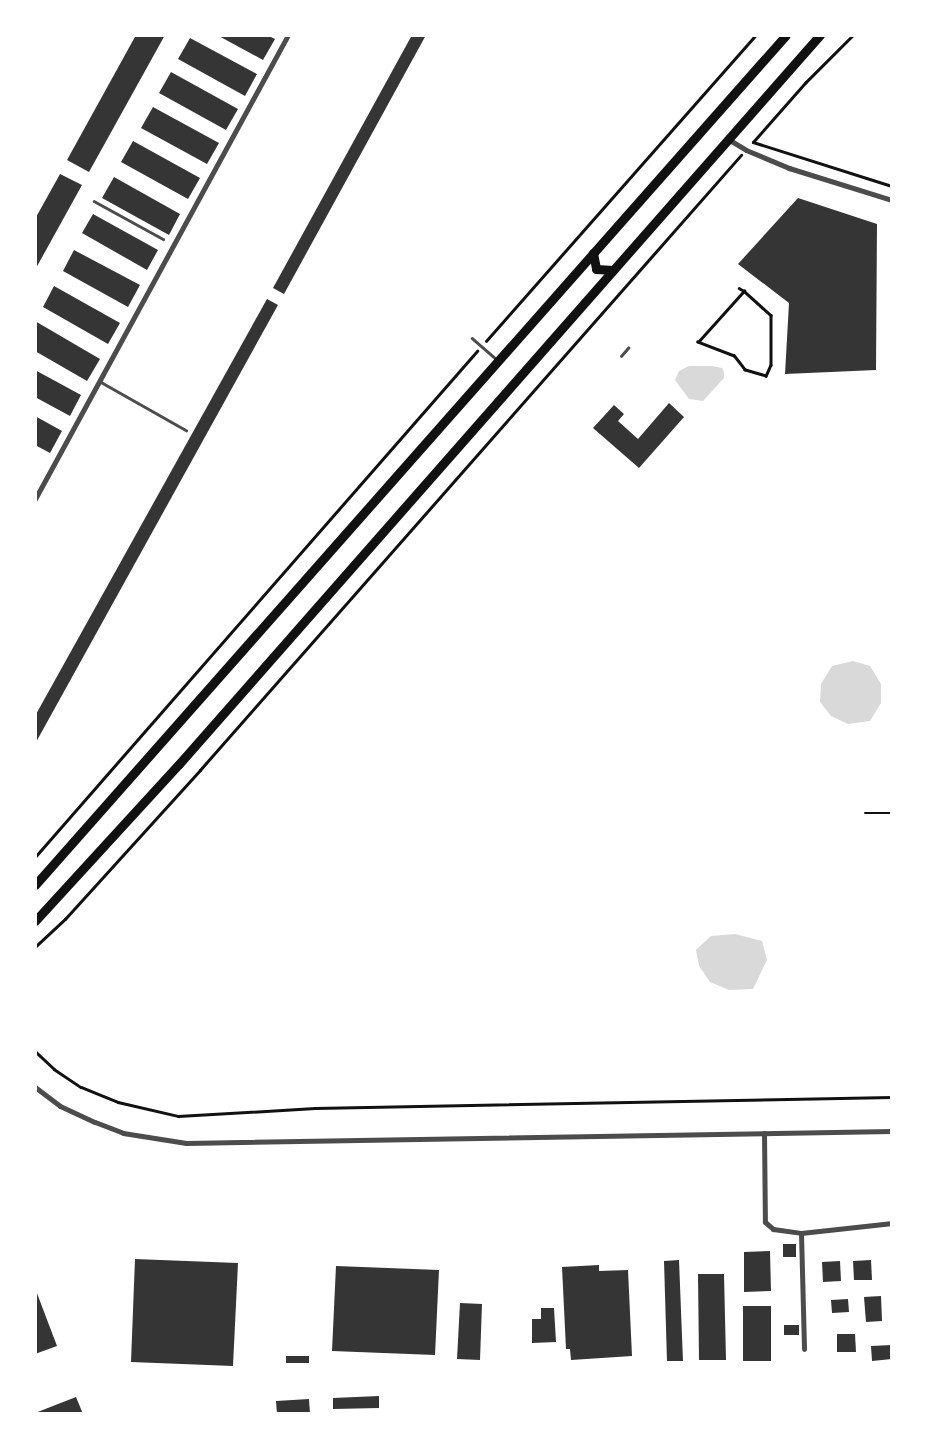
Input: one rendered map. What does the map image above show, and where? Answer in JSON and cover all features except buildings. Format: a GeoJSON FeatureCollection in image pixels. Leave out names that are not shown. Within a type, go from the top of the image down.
{"type":"FeatureCollection","features":[{"type":"Feature","properties":{"kind":"main road"},"geometry":{"type":"LineString","coordinates":[[35,885],[786,35]]}},
{"type":"Feature","properties":{"kind":"main road"},"geometry":{"type":"LineString","coordinates":[[35,921],[179,764],[820,35]]}},
{"type":"Feature","properties":{"kind":"main road"},"geometry":{"type":"LineString","coordinates":[[593,253],[596,269],[613,270]]}},
{"type":"Feature","properties":{"kind":"street"},"geometry":{"type":"LineString","coordinates":[[35,499],[288,35]]}},
{"type":"Feature","properties":{"kind":"street"},"geometry":{"type":"LineString","coordinates":[[728,139],[746,150],[789,168],[892,200]]}},
{"type":"Feature","properties":{"kind":"street"},"geometry":{"type":"LineString","coordinates":[[35,1087],[60,1106],[95,1122],[133,1135],[186,1143],[892,1131]]}},
{"type":"Feature","properties":{"kind":"street"},"geometry":{"type":"LineString","coordinates":[[764,1133],[765,1222],[773,1229],[801,1233],[892,1223]]}},
{"type":"Feature","properties":{"kind":"street"},"geometry":{"type":"LineString","coordinates":[[801,1233],[804,1349]]}},
{"type":"Feature","properties":{"kind":"lane"},"geometry":{"type":"LineString","coordinates":[[94,201],[163,239]]}},
{"type":"Feature","properties":{"kind":"lane"},"geometry":{"type":"LineString","coordinates":[[472,338],[498,360]]}},
{"type":"Feature","properties":{"kind":"lane"},"geometry":{"type":"LineString","coordinates":[[621,356],[628,348]]}},
{"type":"Feature","properties":{"kind":"lane"},"geometry":{"type":"LineString","coordinates":[[100,382],[186,430]]}},
{"type":"Feature","properties":{"kind":"path"},"geometry":{"type":"LineString","coordinates":[[35,858],[481,346],[757,35]]}},
{"type":"Feature","properties":{"kind":"path"},"geometry":{"type":"LineString","coordinates":[[35,947],[65,919],[200,769],[805,83],[853,35]]}},
{"type":"Feature","properties":{"kind":"path"},"geometry":{"type":"LineString","coordinates":[[753,142],[892,186]]}},
{"type":"Feature","properties":{"kind":"path"},"geometry":{"type":"LineString","coordinates":[[738,288],[744,291],[771,316],[771,365],[770,373],[766,376],[746,370],[734,356],[698,342],[744,291]]}},
{"type":"Feature","properties":{"kind":"path"},"geometry":{"type":"LineString","coordinates":[[865,813],[892,813]]}},
{"type":"Feature","properties":{"kind":"path"},"geometry":{"type":"LineString","coordinates":[[35,1051],[54,1069],[81,1087],[118,1102],[178,1116],[315,1108],[892,1097]]}},
{"type":"Feature","properties":{"kind":"shaded area"},"geometry":{"type":"Polygon","coordinates":[[[689,366],[712,366],[722,368],[724,372],[724,378],[703,401],[689,399],[675,380],[679,371],[689,366]]]}},
{"type":"Feature","properties":{"kind":"shaded area"},"geometry":{"type":"Polygon","coordinates":[[[853,661],[870,666],[881,684],[881,703],[870,721],[848,724],[831,716],[820,702],[821,684],[832,666],[853,661]]]}},
{"type":"Feature","properties":{"kind":"shaded area"},"geometry":{"type":"Polygon","coordinates":[[[735,934],[762,941],[767,960],[753,989],[729,990],[710,982],[699,966],[696,950],[711,936],[735,934]]]}}]}
